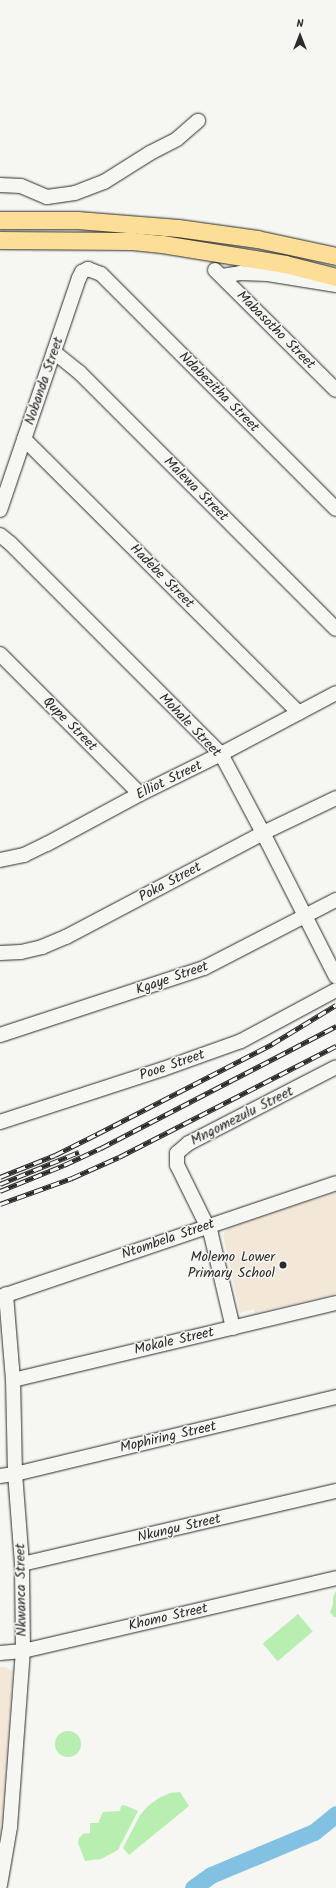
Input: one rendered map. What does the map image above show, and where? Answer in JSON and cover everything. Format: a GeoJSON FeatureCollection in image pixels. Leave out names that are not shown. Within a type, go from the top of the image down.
{"type":"FeatureCollection","features":[{"type":"Feature","properties":{"kind":"main road"},"geometry":{"type":"LineString","coordinates":[[0,220],[77,220],[178,228],[257,239],[336,256]]}},
{"type":"Feature","properties":{"kind":"main road"},"geometry":{"type":"LineString","coordinates":[[0,240],[132,241],[162,244],[285,264],[336,276]]}},
{"type":"Feature","properties":{"kind":"street"},"geometry":{"type":"LineString","coordinates":[[0,185],[21,186],[47,197],[76,193],[104,182],[150,153],[177,139],[198,121]]}},
{"type":"Feature","properties":{"kind":"street","name":"Nobanda Street"},"geometry":{"type":"LineString","coordinates":[[0,510],[81,274],[84,271],[91,269],[101,274]]}},
{"type":"Feature","properties":{"kind":"street","name":"Mabasotho Street"},"geometry":{"type":"LineString","coordinates":[[336,285],[288,276],[257,273],[219,273],[336,390]]}},
{"type":"Feature","properties":{"kind":"street","name":"Ndabezitha Street"},"geometry":{"type":"LineString","coordinates":[[101,274],[336,509]]}},
{"type":"Feature","properties":{"kind":"street","name":"Malewa Street"},"geometry":{"type":"LineString","coordinates":[[54,352],[79,372],[336,629]]}},
{"type":"Feature","properties":{"kind":"street","name":"Hadebe Street"},"geometry":{"type":"LineString","coordinates":[[24,439],[299,713]]}},
{"type":"Feature","properties":{"kind":"street","name":"Mohale Street"},"geometry":{"type":"LineString","coordinates":[[0,535],[10,543],[221,754],[336,977]]}},
{"type":"Feature","properties":{"kind":"street","name":"Qupe Street"},"geometry":{"type":"LineString","coordinates":[[0,654],[140,794]]}},
{"type":"Feature","properties":{"kind":"street","name":"Elliot Street"},"geometry":{"type":"LineString","coordinates":[[0,860],[24,855],[336,694]]}},
{"type":"Feature","properties":{"kind":"street","name":"Poka Street"},"geometry":{"type":"LineString","coordinates":[[0,953],[21,952],[42,947],[66,937],[263,833],[336,798]]}},
{"type":"Feature","properties":{"kind":"street","name":"Kgaye Street"},"geometry":{"type":"LineString","coordinates":[[0,1035],[204,968],[336,900]]}},
{"type":"Feature","properties":{"kind":"street","name":"Pooe Street"},"geometry":{"type":"LineString","coordinates":[[0,1122],[164,1069],[235,1043],[263,1030],[336,990]]}},
{"type":"Feature","properties":{"kind":"street","name":"Mngomezulu Street"},"geometry":{"type":"LineString","coordinates":[[206,1226],[178,1165],[177,1156],[180,1149],[336,1067]]}},
{"type":"Feature","properties":{"kind":"street","name":"Ntombela Street"},"geometry":{"type":"LineString","coordinates":[[3,1295],[336,1183]]}},
{"type":"Feature","properties":{"kind":"street"},"geometry":{"type":"LineString","coordinates":[[206,1226],[211,1234],[233,1328]]}},
{"type":"Feature","properties":{"kind":"street","name":"Nkwanca Street"},"geometry":{"type":"LineString","coordinates":[[0,1885],[10,1827],[23,1651],[22,1564],[15,1474],[13,1380],[3,1295]]}},
{"type":"Feature","properties":{"kind":"street","name":"Mokale Street"},"geometry":{"type":"LineString","coordinates":[[13,1380],[336,1303]]}},
{"type":"Feature","properties":{"kind":"street","name":"Mophiring Street"},"geometry":{"type":"LineString","coordinates":[[0,1476],[15,1474],[336,1397]]}},
{"type":"Feature","properties":{"kind":"street","name":"Nkungu Street"},"geometry":{"type":"LineString","coordinates":[[22,1564],[336,1491]]}},
{"type":"Feature","properties":{"kind":"street","name":"Khomo Street"},"geometry":{"type":"LineString","coordinates":[[0,1653],[23,1651],[336,1578]]}},
{"type":"Feature","properties":{"kind":"shaded area","name":"Molemo Lower Primary School"},"geometry":{"type":"Polygon","coordinates":[[[336,1192],[336,1294],[255,1313],[254,1309],[240,1313],[223,1235],[228,1228],[336,1192]]]}},
{"type":"Feature","properties":{"kind":"shaded area"},"geometry":{"type":"Polygon","coordinates":[[[0,1667],[6,1667],[13,1672],[0,1845],[0,1667]]]}},
{"type":"Feature","properties":{"kind":"green space"},"geometry":{"type":"Polygon","coordinates":[[[336,1591],[336,1617],[334,1617],[330,1612],[333,1605],[333,1597],[336,1591]]]}},
{"type":"Feature","properties":{"kind":"green space"},"geometry":{"type":"Polygon","coordinates":[[[298,1614],[313,1632],[278,1661],[263,1644],[298,1614]]]}},
{"type":"Feature","properties":{"kind":"green space"},"geometry":{"type":"Polygon","coordinates":[[[68,1731],[77,1735],[81,1744],[77,1753],[68,1757],[59,1753],[55,1744],[59,1735],[68,1731]]]}},
{"type":"Feature","properties":{"kind":"green space"},"geometry":{"type":"Polygon","coordinates":[[[180,1792],[189,1806],[129,1855],[123,1848],[140,1815],[148,1806],[159,1798],[170,1793],[180,1792]]]}},
{"type":"Feature","properties":{"kind":"green space"},"geometry":{"type":"Polygon","coordinates":[[[124,1805],[138,1811],[118,1850],[101,1859],[85,1861],[78,1843],[79,1838],[83,1834],[90,1833],[90,1823],[98,1823],[103,1812],[120,1811],[121,1806],[124,1805]]]}},
{"type":"Feature","properties":{"kind":"waterway"},"geometry":{"type":"LineString","coordinates":[[193,1888],[211,1875],[314,1832],[336,1814]]}},
{"type":"Feature","properties":{"kind":"railway"},"geometry":{"type":"LineString","coordinates":[[0,1177],[55,1155],[97,1134],[272,1044],[336,1005]]}},
{"type":"Feature","properties":{"kind":"railway"},"geometry":{"type":"LineString","coordinates":[[0,1191],[101,1148],[336,1026]]}},
{"type":"Feature","properties":{"kind":"railway"},"geometry":{"type":"LineString","coordinates":[[0,1204],[72,1178],[119,1157],[336,1046]]}},
{"type":"Feature","properties":{"kind":"railway"},"geometry":{"type":"LineString","coordinates":[[0,1184],[79,1152]]}},
{"type":"Feature","properties":{"kind":"place","name":"Molemo Lower Primary School"},"geometry":{"type":"Point","coordinates":[283,1265]}}]}
